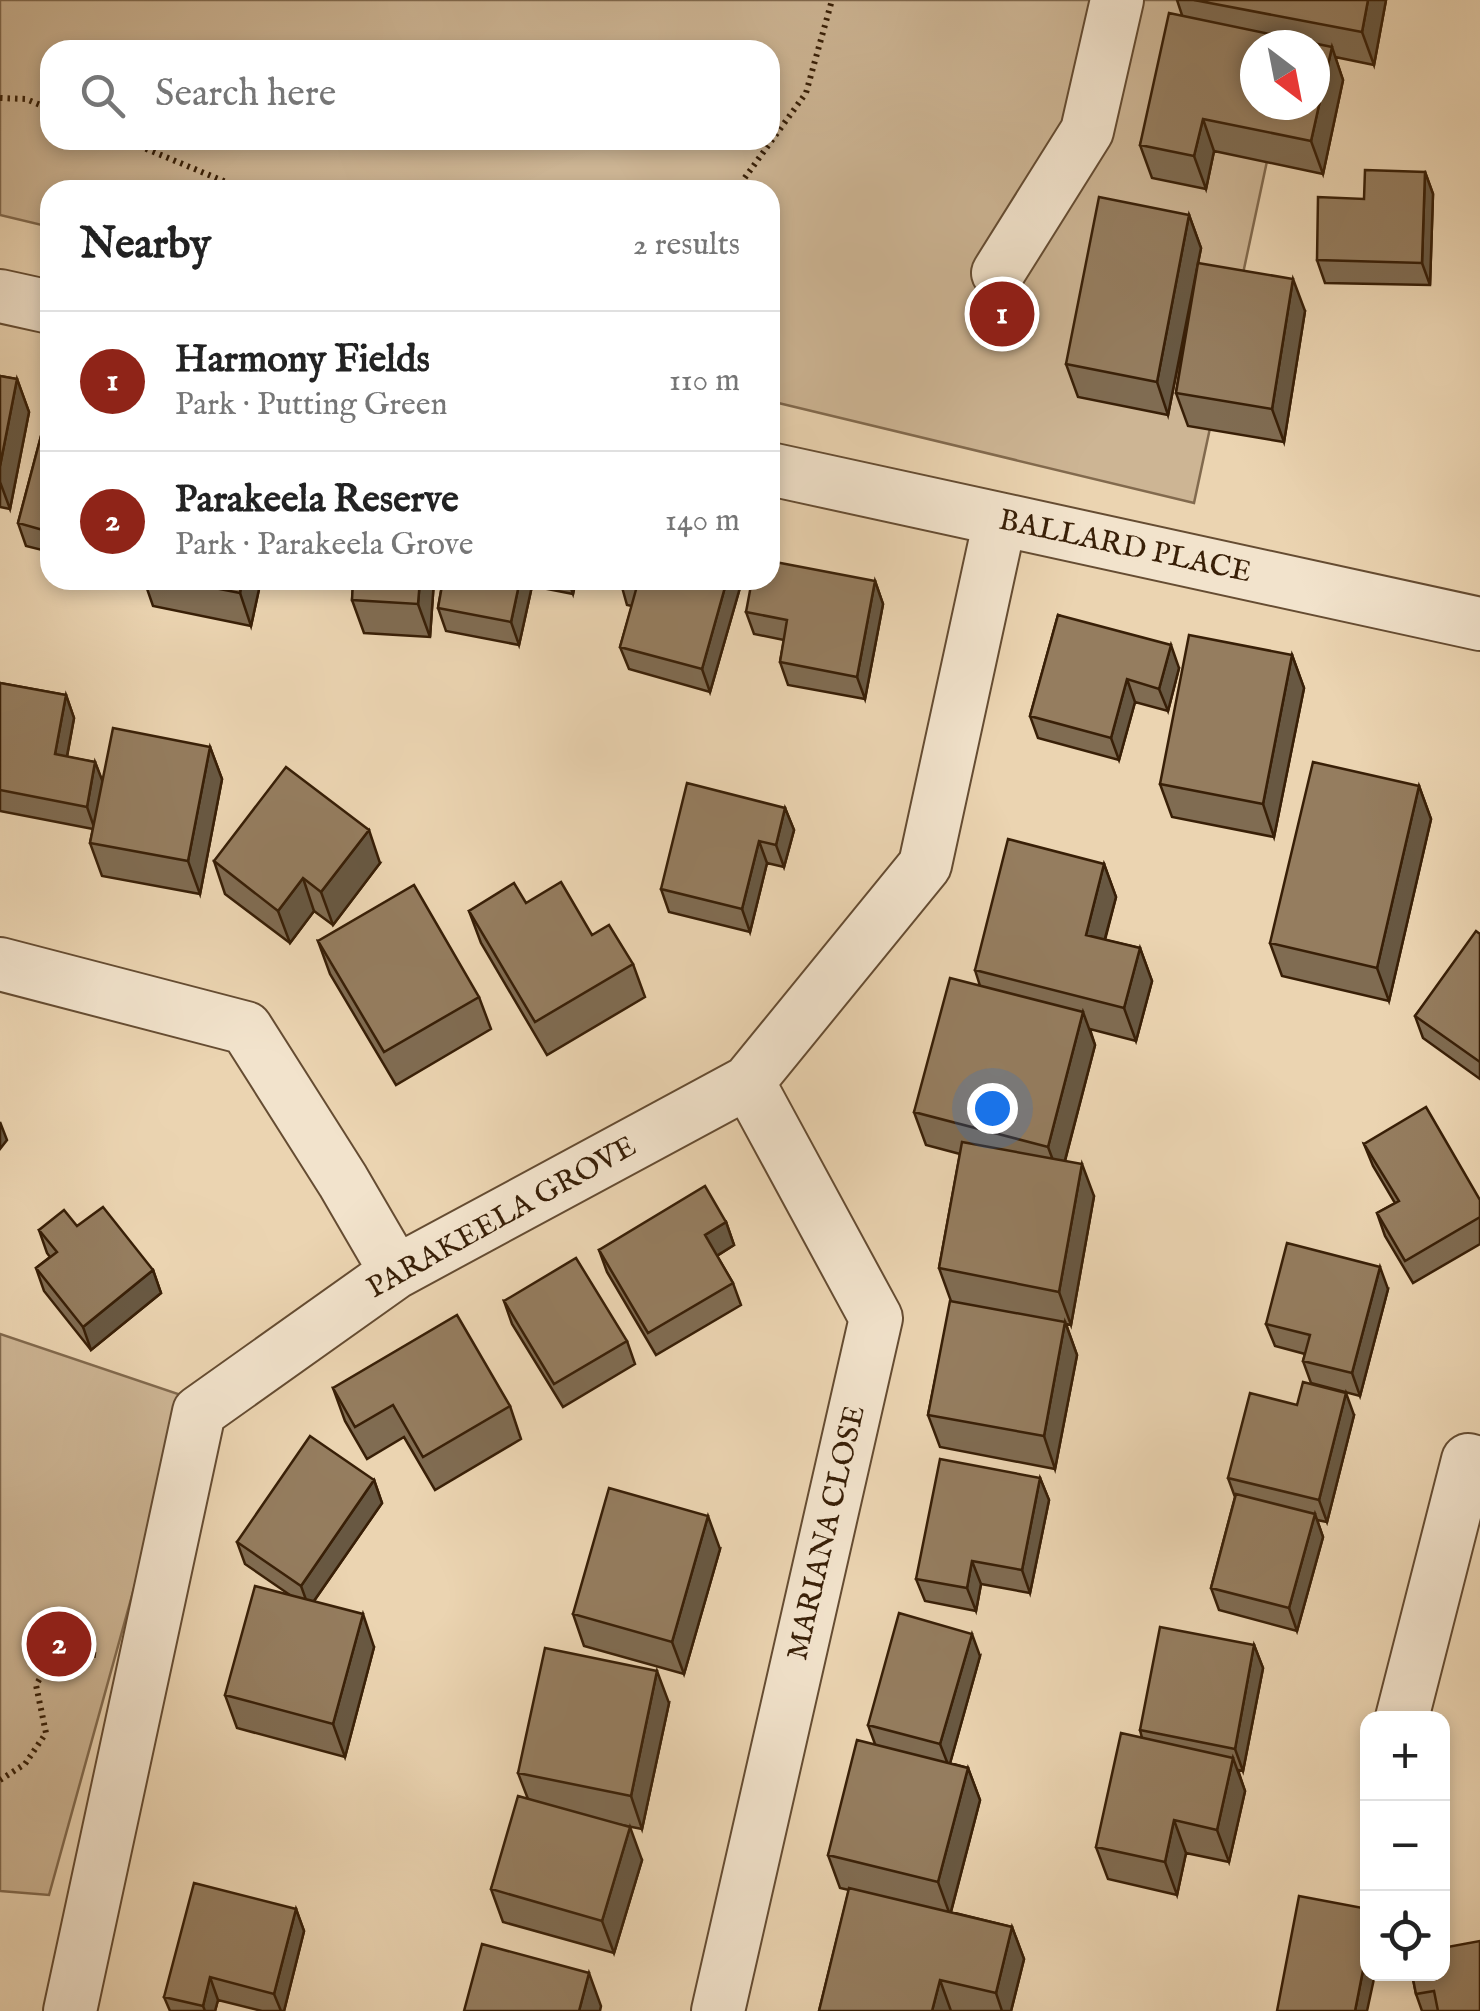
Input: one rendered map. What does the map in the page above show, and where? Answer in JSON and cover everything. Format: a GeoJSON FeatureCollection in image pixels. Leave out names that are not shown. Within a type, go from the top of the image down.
{"type":"FeatureCollection","features":[{"type":"Feature","properties":{"kind":"street"},"geometry":{"type":"LineString","coordinates":[[998,273],[1087,131],[1117,0]]}},
{"type":"Feature","properties":{"kind":"street"},"geometry":{"type":"LineString","coordinates":[[0,296],[40,305]]}},
{"type":"Feature","properties":{"kind":"street","name":"BALLARD PLACE"},"geometry":{"type":"LineString","coordinates":[[780,470],[1480,624]]}},
{"type":"Feature","properties":{"kind":"street","name":"PARAKEELA GROVE"},"geometry":{"type":"LineString","coordinates":[[70,2011],[199,1412],[396,1272],[748,1082],[924,865],[1000,520]]}},
{"type":"Feature","properties":{"kind":"street"},"geometry":{"type":"LineString","coordinates":[[0,964],[246,1028],[396,1272]]}},
{"type":"Feature","properties":{"kind":"street","name":"MARIANA CLOSE"},"geometry":{"type":"LineString","coordinates":[[718,2011],[876,1318],[748,1082]]}},
{"type":"Feature","properties":{"kind":"street"},"geometry":{"type":"LineString","coordinates":[[1404,1711],[1468,1460],[1480,1463]]}},
{"type":"Feature","properties":{"kind":"path"},"geometry":{"type":"LineString","coordinates":[[780,129],[806,93],[832,0]]}},
{"type":"Feature","properties":{"kind":"path"},"geometry":{"type":"LineString","coordinates":[[0,98],[26,99],[40,105]]}},
{"type":"Feature","properties":{"kind":"path"},"geometry":{"type":"LineString","coordinates":[[149,150],[221,180]]}},
{"type":"Feature","properties":{"kind":"path"},"geometry":{"type":"LineString","coordinates":[[743,180],[765,150]]}},
{"type":"Feature","properties":{"kind":"path"},"geometry":{"type":"LineString","coordinates":[[0,1780],[25,1764],[46,1732],[36,1685],[48,1665],[98,1655]]}},
{"type":"Feature","properties":{"kind":"shaded area"},"geometry":{"type":"Polygon","coordinates":[[[0,0],[1302,0],[1271,30],[1240,30],[1240,120],[1276,120],[1194,503],[780,403],[780,180],[40,180],[40,225],[0,215],[0,0]]]}},
{"type":"Feature","properties":{"kind":"shaded area"},"geometry":{"type":"Polygon","coordinates":[[[0,1334],[187,1397],[49,1895],[0,1891],[0,1334]]]}},
{"type":"Feature","properties":{"kind":"building"},"geometry":{"type":"Polygon","coordinates":[[[1194,0],[1368,0],[1362,32],[1194,0]]]}},
{"type":"Feature","properties":{"kind":"building"},"geometry":{"type":"Polygon","coordinates":[[[1169,13],[1250,30],[1240,30],[1240,120],[1316,120],[1311,141],[1203,119],[1194,156],[1140,145],[1169,13]]]}},
{"type":"Feature","properties":{"kind":"building"},"geometry":{"type":"Polygon","coordinates":[[[1365,170],[1425,172],[1422,263],[1317,260],[1318,197],[1364,199],[1365,170]]]}},
{"type":"Feature","properties":{"kind":"building"},"geometry":{"type":"Polygon","coordinates":[[[1099,197],[1189,215],[1157,382],[1066,364],[1099,197]]]}},
{"type":"Feature","properties":{"kind":"building"},"geometry":{"type":"Polygon","coordinates":[[[1198,263],[1293,279],[1272,409],[1176,393],[1198,263]]]}},
{"type":"Feature","properties":{"kind":"building"},"geometry":{"type":"Polygon","coordinates":[[[0,376],[17,379],[0,466],[0,376]]]}},
{"type":"Feature","properties":{"kind":"building"},"geometry":{"type":"Polygon","coordinates":[[[40,440],[40,529],[18,523],[40,440]]]}},
{"type":"Feature","properties":{"kind":"building"},"geometry":{"type":"Polygon","coordinates":[[[780,563],[875,581],[857,677],[780,662],[787,620],[746,612],[750,590],[780,590],[780,563]]]}},
{"type":"Feature","properties":{"kind":"building"},"geometry":{"type":"Polygon","coordinates":[[[352,590],[419,590],[418,604],[352,600],[352,590]]]}},
{"type":"Feature","properties":{"kind":"building"},"geometry":{"type":"Polygon","coordinates":[[[441,590],[518,590],[511,622],[438,608],[441,590]]]}},
{"type":"Feature","properties":{"kind":"building"},"geometry":{"type":"Polygon","coordinates":[[[636,590],[724,590],[702,669],[620,647],[636,590]]]}},
{"type":"Feature","properties":{"kind":"building"},"geometry":{"type":"Polygon","coordinates":[[[1058,615],[1171,645],[1159,689],[1127,679],[1111,738],[1030,716],[1058,615]]]}},
{"type":"Feature","properties":{"kind":"building"},"geometry":{"type":"Polygon","coordinates":[[[1189,635],[1292,655],[1263,804],[1160,784],[1189,635]]]}},
{"type":"Feature","properties":{"kind":"building"},"geometry":{"type":"Polygon","coordinates":[[[0,683],[66,695],[55,754],[95,762],[87,807],[0,790],[0,683]]]}},
{"type":"Feature","properties":{"kind":"building"},"geometry":{"type":"Polygon","coordinates":[[[113,728],[210,747],[188,861],[90,843],[113,728]]]}},
{"type":"Feature","properties":{"kind":"building"},"geometry":{"type":"Polygon","coordinates":[[[1313,762],[1419,786],[1377,968],[1270,943],[1313,762]]]}},
{"type":"Feature","properties":{"kind":"building"},"geometry":{"type":"Polygon","coordinates":[[[286,767],[369,830],[321,892],[303,878],[278,911],[214,861],[286,767]]]}},
{"type":"Feature","properties":{"kind":"building"},"geometry":{"type":"Polygon","coordinates":[[[687,783],[785,808],[776,845],[759,841],[742,909],[661,889],[687,783]]]}},
{"type":"Feature","properties":{"kind":"building"},"geometry":{"type":"Polygon","coordinates":[[[1008,839],[1104,864],[1086,935],[1140,948],[1124,1008],[975,970],[1008,839]]]}},
{"type":"Feature","properties":{"kind":"building"},"geometry":{"type":"Polygon","coordinates":[[[561,882],[592,935],[609,925],[633,964],[535,1022],[469,911],[514,883],[526,903],[561,882]]]}},
{"type":"Feature","properties":{"kind":"building"},"geometry":{"type":"Polygon","coordinates":[[[414,885],[479,997],[384,1052],[318,941],[414,885]]]}},
{"type":"Feature","properties":{"kind":"building"},"geometry":{"type":"Polygon","coordinates":[[[1476,931],[1480,934],[1480,1062],[1415,1016],[1476,931]]]}},
{"type":"Feature","properties":{"kind":"building"},"geometry":{"type":"Polygon","coordinates":[[[950,978],[1083,1012],[1048,1147],[914,1112],[950,978]]]}},
{"type":"Feature","properties":{"kind":"building"},"geometry":{"type":"Polygon","coordinates":[[[1426,1107],[1480,1200],[1480,1217],[1405,1261],[1377,1213],[1399,1201],[1364,1144],[1426,1107]]]}},
{"type":"Feature","properties":{"kind":"building"},"geometry":{"type":"Polygon","coordinates":[[[962,1142],[1082,1164],[1059,1292],[939,1268],[962,1142]]]}},
{"type":"Feature","properties":{"kind":"building"},"geometry":{"type":"Polygon","coordinates":[[[705,1186],[726,1222],[705,1235],[733,1283],[648,1333],[599,1250],[705,1186]]]}},
{"type":"Feature","properties":{"kind":"building"},"geometry":{"type":"Polygon","coordinates":[[[103,1207],[153,1270],[83,1327],[36,1268],[57,1252],[39,1230],[64,1210],[77,1226],[103,1207]]]}},
{"type":"Feature","properties":{"kind":"building"},"geometry":{"type":"Polygon","coordinates":[[[1287,1243],[1380,1267],[1352,1373],[1303,1361],[1310,1335],[1266,1324],[1287,1243]]]}},
{"type":"Feature","properties":{"kind":"building"},"geometry":{"type":"Polygon","coordinates":[[[576,1258],[627,1341],[554,1384],[504,1301],[576,1258]]]}},
{"type":"Feature","properties":{"kind":"building"},"geometry":{"type":"Polygon","coordinates":[[[950,1301],[1065,1322],[1044,1436],[928,1415],[950,1301]]]}},
{"type":"Feature","properties":{"kind":"building"},"geometry":{"type":"Polygon","coordinates":[[[457,1315],[510,1406],[423,1457],[393,1405],[355,1427],[333,1388],[457,1315]]]}},
{"type":"Feature","properties":{"kind":"building"},"geometry":{"type":"Polygon","coordinates":[[[1303,1382],[1346,1393],[1319,1500],[1228,1478],[1250,1393],[1297,1405],[1303,1382]]]}},
{"type":"Feature","properties":{"kind":"building"},"geometry":{"type":"Polygon","coordinates":[[[310,1436],[374,1480],[301,1586],[237,1542],[310,1436]]]}},
{"type":"Feature","properties":{"kind":"building"},"geometry":{"type":"Polygon","coordinates":[[[940,1459],[1040,1478],[1022,1570],[972,1561],[967,1588],[916,1579],[940,1459]]]}},
{"type":"Feature","properties":{"kind":"building"},"geometry":{"type":"Polygon","coordinates":[[[609,1488],[708,1516],[672,1642],[573,1614],[609,1488]]]}},
{"type":"Feature","properties":{"kind":"building"},"geometry":{"type":"Polygon","coordinates":[[[1236,1494],[1315,1514],[1289,1608],[1211,1588],[1236,1494]]]}},
{"type":"Feature","properties":{"kind":"building"},"geometry":{"type":"Polygon","coordinates":[[[255,1586],[363,1614],[333,1724],[225,1695],[255,1586]]]}},
{"type":"Feature","properties":{"kind":"building"},"geometry":{"type":"Polygon","coordinates":[[[899,1613],[972,1634],[940,1744],[868,1725],[899,1613]]]}},
{"type":"Feature","properties":{"kind":"building"},"geometry":{"type":"Polygon","coordinates":[[[1160,1627],[1254,1645],[1235,1749],[1140,1730],[1160,1627]]]}},
{"type":"Feature","properties":{"kind":"building"},"geometry":{"type":"Polygon","coordinates":[[[545,1648],[657,1671],[631,1796],[518,1773],[545,1648]]]}},
{"type":"Feature","properties":{"kind":"building"},"geometry":{"type":"Polygon","coordinates":[[[1121,1733],[1233,1758],[1217,1830],[1174,1820],[1165,1862],[1096,1847],[1121,1733]]]}},
{"type":"Feature","properties":{"kind":"building"},"geometry":{"type":"Polygon","coordinates":[[[857,1740],[968,1768],[938,1882],[828,1855],[857,1740]]]}},
{"type":"Feature","properties":{"kind":"building"},"geometry":{"type":"Polygon","coordinates":[[[518,1796],[630,1827],[602,1921],[491,1889],[518,1796]]]}},
{"type":"Feature","properties":{"kind":"building"},"geometry":{"type":"Polygon","coordinates":[[[194,1883],[296,1909],[274,1994],[210,1977],[203,2006],[164,1997],[194,1883]]]}},
{"type":"Feature","properties":{"kind":"building"},"geometry":{"type":"Polygon","coordinates":[[[849,1888],[1012,1927],[996,1993],[940,1980],[932,2011],[819,2011],[849,1888]]]}},
{"type":"Feature","properties":{"kind":"building"},"geometry":{"type":"Polygon","coordinates":[[[1299,1896],[1360,1907],[1361,1981],[1355,2011],[1277,2011],[1299,1896]]]}},
{"type":"Feature","properties":{"kind":"building"},"geometry":{"type":"Polygon","coordinates":[[[1480,1941],[1480,2011],[1438,2011],[1434,1991],[1416,1994],[1413,1981],[1450,1981],[1450,1947],[1480,1941]]]}},
{"type":"Feature","properties":{"kind":"building"},"geometry":{"type":"Polygon","coordinates":[[[482,1944],[589,1973],[579,2011],[464,2011],[482,1944]]]}},
{"type":"Feature","properties":{"kind":"place","name":"Harmony Fields"},"geometry":{"type":"Point","coordinates":[1002,314]}},
{"type":"Feature","properties":{"kind":"place","name":"Parakeela Reserve"},"geometry":{"type":"Point","coordinates":[59,1644]}}]}
